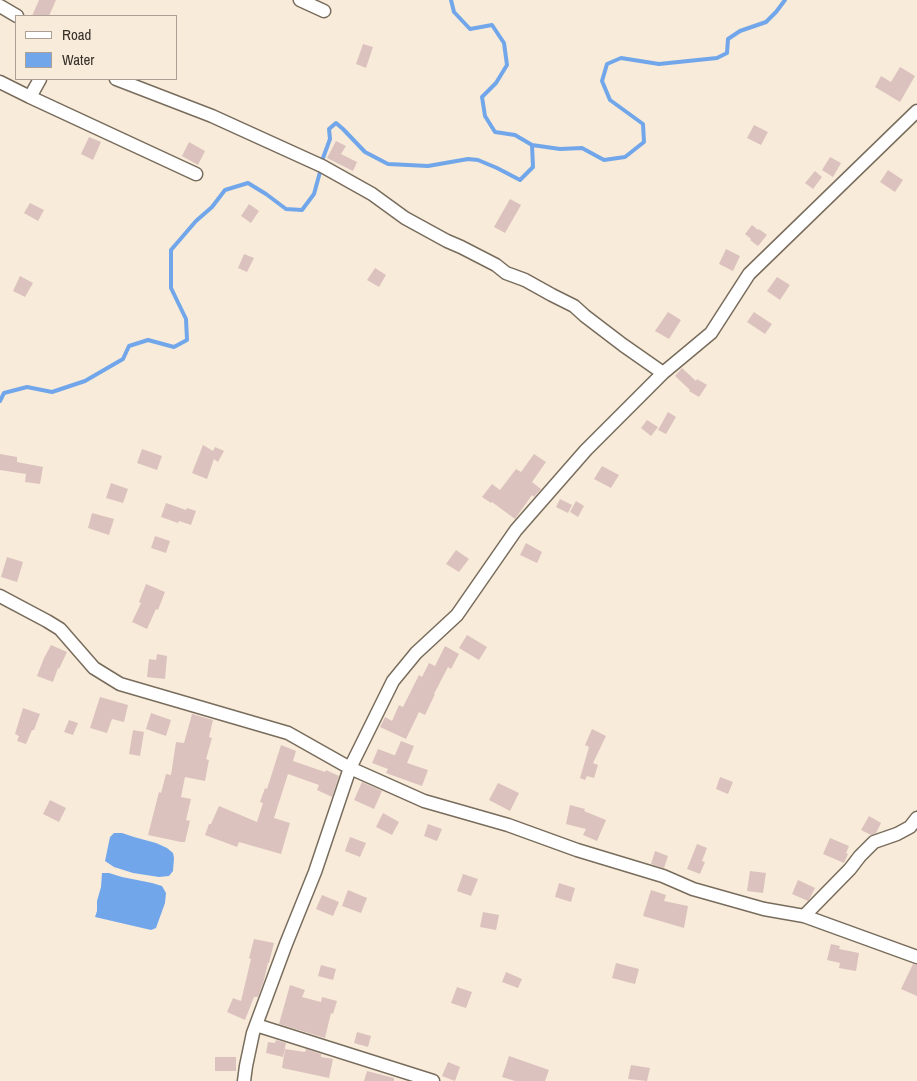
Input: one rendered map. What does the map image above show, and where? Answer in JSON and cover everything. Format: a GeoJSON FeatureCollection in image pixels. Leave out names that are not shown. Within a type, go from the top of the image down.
{"type":"FeatureCollection","features":[{"type":"Feature","properties":{"kind":"street"},"geometry":{"type":"LineString","coordinates":[[300,0],[324,12]]}},
{"type":"Feature","properties":{"kind":"street"},"geometry":{"type":"LineString","coordinates":[[0,6],[15,15]]}},
{"type":"Feature","properties":{"kind":"street"},"geometry":{"type":"LineString","coordinates":[[30,97],[39,80]]}},
{"type":"Feature","properties":{"kind":"street"},"geometry":{"type":"LineString","coordinates":[[119,80],[212,116],[322,166],[372,194],[404,218],[496,265],[506,273],[525,280],[574,306],[623,345],[663,373]]}},
{"type":"Feature","properties":{"kind":"street"},"geometry":{"type":"LineString","coordinates":[[0,82],[196,174]]}},
{"type":"Feature","properties":{"kind":"street"},"geometry":{"type":"LineString","coordinates":[[244,1081],[256,1025],[315,872],[350,768],[393,681],[416,653],[457,615],[516,530],[586,450],[663,373],[710,333],[749,274],[917,111]]}},
{"type":"Feature","properties":{"kind":"street"},"geometry":{"type":"LineString","coordinates":[[0,596],[60,629],[94,668],[120,684],[288,733],[350,768],[424,801],[508,825],[577,850],[663,876],[693,889],[764,909],[804,916],[917,957]]}},
{"type":"Feature","properties":{"kind":"street"},"geometry":{"type":"LineString","coordinates":[[804,916],[874,842],[910,827],[917,818]]}},
{"type":"Feature","properties":{"kind":"street"},"geometry":{"type":"LineString","coordinates":[[256,1025],[433,1081]]}},
{"type":"Feature","properties":{"kind":"water"},"geometry":{"type":"Polygon","coordinates":[[[114,833],[122,833],[167,848],[173,853],[173,871],[169,876],[159,877],[133,873],[114,867],[105,861],[110,837],[114,833]]]}},
{"type":"Feature","properties":{"kind":"water"},"geometry":{"type":"Polygon","coordinates":[[[102,873],[162,886],[166,893],[165,903],[156,928],[151,930],[95,917],[102,873]]]}},
{"type":"Feature","properties":{"kind":"building"},"geometry":{"type":"Polygon","coordinates":[[[39,0],[56,0],[49,15],[32,15],[39,0]]]}},
{"type":"Feature","properties":{"kind":"building"},"geometry":{"type":"Polygon","coordinates":[[[363,44],[373,47],[366,68],[356,64],[363,44]]]}},
{"type":"Feature","properties":{"kind":"building"},"geometry":{"type":"Polygon","coordinates":[[[900,67],[915,76],[900,102],[875,87],[881,76],[891,82],[900,67]]]}},
{"type":"Feature","properties":{"kind":"building"},"geometry":{"type":"Polygon","coordinates":[[[754,125],[768,132],[761,145],[747,138],[754,125]]]}},
{"type":"Feature","properties":{"kind":"building"},"geometry":{"type":"Polygon","coordinates":[[[89,137],[101,142],[93,160],[81,154],[89,137]]]}},
{"type":"Feature","properties":{"kind":"building"},"geometry":{"type":"Polygon","coordinates":[[[336,141],[346,146],[341,154],[357,162],[353,171],[327,158],[336,141]]]}},
{"type":"Feature","properties":{"kind":"building"},"geometry":{"type":"Polygon","coordinates":[[[189,142],[205,151],[198,165],[182,156],[189,142]]]}},
{"type":"Feature","properties":{"kind":"building"},"geometry":{"type":"Polygon","coordinates":[[[830,157],[841,163],[833,177],[822,170],[830,157]]]}},
{"type":"Feature","properties":{"kind":"building"},"geometry":{"type":"Polygon","coordinates":[[[888,170],[903,180],[895,192],[880,182],[888,170]]]}},
{"type":"Feature","properties":{"kind":"building"},"geometry":{"type":"Polygon","coordinates":[[[815,171],[822,177],[813,189],[805,183],[815,171]]]}},
{"type":"Feature","properties":{"kind":"building"},"geometry":{"type":"Polygon","coordinates":[[[510,199],[521,205],[505,233],[494,227],[510,199]]]}},
{"type":"Feature","properties":{"kind":"building"},"geometry":{"type":"Polygon","coordinates":[[[30,203],[44,210],[38,221],[24,213],[30,203]]]}},
{"type":"Feature","properties":{"kind":"building"},"geometry":{"type":"Polygon","coordinates":[[[249,204],[259,211],[251,223],[241,216],[249,204]]]}},
{"type":"Feature","properties":{"kind":"building"},"geometry":{"type":"Polygon","coordinates":[[[752,225],[767,235],[758,246],[745,234],[752,225]]]}},
{"type":"Feature","properties":{"kind":"building"},"geometry":{"type":"Polygon","coordinates":[[[726,249],[740,256],[733,271],[719,264],[726,249]]]}},
{"type":"Feature","properties":{"kind":"building"},"geometry":{"type":"Polygon","coordinates":[[[244,254],[254,258],[247,272],[238,268],[244,254]]]}},
{"type":"Feature","properties":{"kind":"building"},"geometry":{"type":"Polygon","coordinates":[[[375,268],[386,275],[379,287],[367,280],[375,268]]]}},
{"type":"Feature","properties":{"kind":"building"},"geometry":{"type":"Polygon","coordinates":[[[20,276],[33,283],[25,297],[13,291],[20,276]]]}},
{"type":"Feature","properties":{"kind":"building"},"geometry":{"type":"Polygon","coordinates":[[[777,277],[790,285],[780,300],[767,291],[777,277]]]}},
{"type":"Feature","properties":{"kind":"building"},"geometry":{"type":"Polygon","coordinates":[[[668,312],[681,320],[669,339],[655,331],[668,312]]]}},
{"type":"Feature","properties":{"kind":"building"},"geometry":{"type":"Polygon","coordinates":[[[754,312],[772,324],[765,334],[747,322],[754,312]]]}},
{"type":"Feature","properties":{"kind":"building"},"geometry":{"type":"Polygon","coordinates":[[[682,368],[696,381],[697,379],[707,385],[699,397],[689,391],[675,376],[682,368]]]}},
{"type":"Feature","properties":{"kind":"building"},"geometry":{"type":"Polygon","coordinates":[[[668,412],[676,417],[666,434],[658,430],[668,412]]]}},
{"type":"Feature","properties":{"kind":"building"},"geometry":{"type":"Polygon","coordinates":[[[647,420],[658,427],[651,436],[641,428],[647,420]]]}},
{"type":"Feature","properties":{"kind":"building"},"geometry":{"type":"Polygon","coordinates":[[[203,445],[213,451],[215,447],[224,451],[218,462],[214,459],[207,479],[192,473],[203,445]]]}},
{"type":"Feature","properties":{"kind":"building"},"geometry":{"type":"Polygon","coordinates":[[[142,449],[162,456],[157,470],[137,463],[142,449]]]}},
{"type":"Feature","properties":{"kind":"building"},"geometry":{"type":"Polygon","coordinates":[[[0,454],[17,457],[17,462],[43,467],[40,484],[25,482],[26,474],[0,470],[0,454]]]}},
{"type":"Feature","properties":{"kind":"building"},"geometry":{"type":"Polygon","coordinates":[[[534,454],[546,462],[532,482],[541,489],[534,497],[532,495],[515,519],[482,497],[492,484],[500,490],[516,469],[521,472],[534,454]]]}},
{"type":"Feature","properties":{"kind":"building"},"geometry":{"type":"Polygon","coordinates":[[[602,466],[619,475],[611,488],[594,479],[602,466]]]}},
{"type":"Feature","properties":{"kind":"building"},"geometry":{"type":"Polygon","coordinates":[[[111,483],[128,489],[123,503],[106,498],[111,483]]]}},
{"type":"Feature","properties":{"kind":"building"},"geometry":{"type":"Polygon","coordinates":[[[560,499],[572,505],[568,513],[556,507],[560,499]]]}},
{"type":"Feature","properties":{"kind":"building"},"geometry":{"type":"Polygon","coordinates":[[[576,501],[584,506],[578,517],[570,512],[576,501]]]}},
{"type":"Feature","properties":{"kind":"building"},"geometry":{"type":"Polygon","coordinates":[[[166,503],[186,510],[187,508],[196,511],[191,525],[161,517],[166,503]]]}},
{"type":"Feature","properties":{"kind":"building"},"geometry":{"type":"Polygon","coordinates":[[[92,513],[114,519],[109,535],[88,528],[92,513]]]}},
{"type":"Feature","properties":{"kind":"building"},"geometry":{"type":"Polygon","coordinates":[[[155,536],[170,541],[166,553],[151,548],[155,536]]]}},
{"type":"Feature","properties":{"kind":"building"},"geometry":{"type":"Polygon","coordinates":[[[526,543],[542,552],[537,563],[520,555],[526,543]]]}},
{"type":"Feature","properties":{"kind":"building"},"geometry":{"type":"Polygon","coordinates":[[[456,550],[469,559],[459,572],[446,564],[456,550]]]}},
{"type":"Feature","properties":{"kind":"building"},"geometry":{"type":"Polygon","coordinates":[[[7,557],[23,562],[17,582],[1,577],[7,557]]]}},
{"type":"Feature","properties":{"kind":"building"},"geometry":{"type":"Polygon","coordinates":[[[146,584],[165,592],[158,610],[156,609],[147,629],[132,622],[141,603],[139,602],[146,584]]]}},
{"type":"Feature","properties":{"kind":"building"},"geometry":{"type":"Polygon","coordinates":[[[467,635],[487,647],[479,660],[459,648],[467,635]]]}},
{"type":"Feature","properties":{"kind":"building"},"geometry":{"type":"Polygon","coordinates":[[[51,645],[67,652],[53,682],[37,676],[51,645]]]}},
{"type":"Feature","properties":{"kind":"building"},"geometry":{"type":"Polygon","coordinates":[[[445,646],[459,654],[451,669],[448,667],[425,715],[419,712],[406,739],[380,727],[385,717],[392,721],[399,705],[403,707],[419,675],[422,677],[429,663],[435,666],[445,646]]]}},
{"type":"Feature","properties":{"kind":"building"},"geometry":{"type":"Polygon","coordinates":[[[157,654],[167,656],[165,679],[147,677],[149,659],[156,660],[157,654]]]}},
{"type":"Feature","properties":{"kind":"building"},"geometry":{"type":"Polygon","coordinates":[[[100,697],[128,705],[124,722],[112,719],[107,733],[90,728],[100,697]]]}},
{"type":"Feature","properties":{"kind":"building"},"geometry":{"type":"Polygon","coordinates":[[[23,708],[40,714],[26,744],[17,741],[19,736],[15,734],[23,708]]]}},
{"type":"Feature","properties":{"kind":"building"},"geometry":{"type":"Polygon","coordinates":[[[151,713],[171,720],[166,736],[146,729],[151,713]]]}},
{"type":"Feature","properties":{"kind":"building"},"geometry":{"type":"Polygon","coordinates":[[[192,714],[213,720],[209,737],[212,738],[206,759],[209,760],[205,781],[185,777],[181,797],[191,799],[186,820],[190,821],[185,842],[148,835],[159,792],[161,793],[166,774],[171,775],[176,742],[184,743],[192,714]]]}},
{"type":"Feature","properties":{"kind":"building"},"geometry":{"type":"Polygon","coordinates":[[[69,720],[78,723],[73,735],[64,732],[69,720]]]}},
{"type":"Feature","properties":{"kind":"building"},"geometry":{"type":"Polygon","coordinates":[[[592,729],[606,736],[593,763],[598,765],[594,778],[587,776],[585,780],[580,778],[589,747],[585,745],[592,729]]]}},
{"type":"Feature","properties":{"kind":"building"},"geometry":{"type":"Polygon","coordinates":[[[133,730],[144,732],[140,756],[129,754],[133,730]]]}},
{"type":"Feature","properties":{"kind":"building"},"geometry":{"type":"Polygon","coordinates":[[[401,741],[414,746],[407,763],[428,770],[422,786],[386,773],[388,769],[372,763],[378,749],[395,755],[401,741]]]}},
{"type":"Feature","properties":{"kind":"building"},"geometry":{"type":"Polygon","coordinates":[[[281,745],[296,751],[293,761],[325,772],[326,770],[339,776],[332,797],[317,790],[319,785],[288,774],[274,818],[290,823],[281,854],[239,842],[237,847],[205,835],[219,806],[257,822],[263,803],[260,802],[265,788],[267,789],[281,745]]]}},
{"type":"Feature","properties":{"kind":"building"},"geometry":{"type":"Polygon","coordinates":[[[720,777],[733,782],[728,794],[716,789],[720,777]]]}},
{"type":"Feature","properties":{"kind":"building"},"geometry":{"type":"Polygon","coordinates":[[[362,782],[382,791],[374,809],[354,800],[362,782]]]}},
{"type":"Feature","properties":{"kind":"building"},"geometry":{"type":"Polygon","coordinates":[[[498,783],[519,793],[510,811],[489,800],[498,783]]]}},
{"type":"Feature","properties":{"kind":"building"},"geometry":{"type":"Polygon","coordinates":[[[50,800],[66,808],[59,822],[43,814],[50,800]]]}},
{"type":"Feature","properties":{"kind":"building"},"geometry":{"type":"Polygon","coordinates":[[[570,805],[585,809],[584,811],[606,820],[597,841],[583,835],[586,829],[566,824],[570,805]]]}},
{"type":"Feature","properties":{"kind":"building"},"geometry":{"type":"Polygon","coordinates":[[[383,813],[399,822],[392,835],[376,827],[383,813]]]}},
{"type":"Feature","properties":{"kind":"building"},"geometry":{"type":"Polygon","coordinates":[[[869,816],[881,823],[876,833],[871,835],[861,830],[869,816]]]}},
{"type":"Feature","properties":{"kind":"building"},"geometry":{"type":"Polygon","coordinates":[[[428,824],[442,829],[437,841],[424,836],[428,824]]]}},
{"type":"Feature","properties":{"kind":"building"},"geometry":{"type":"Polygon","coordinates":[[[350,837],[366,843],[360,857],[345,851],[350,837]]]}},
{"type":"Feature","properties":{"kind":"building"},"geometry":{"type":"Polygon","coordinates":[[[830,838],[849,846],[844,863],[823,854],[830,838]]]}},
{"type":"Feature","properties":{"kind":"building"},"geometry":{"type":"Polygon","coordinates":[[[697,844],[707,848],[702,861],[705,862],[700,874],[687,869],[697,844]]]}},
{"type":"Feature","properties":{"kind":"building"},"geometry":{"type":"Polygon","coordinates":[[[655,851],[668,856],[664,868],[651,864],[655,851]]]}},
{"type":"Feature","properties":{"kind":"building"},"geometry":{"type":"Polygon","coordinates":[[[750,871],[766,873],[763,893],[747,891],[750,871]]]}},
{"type":"Feature","properties":{"kind":"building"},"geometry":{"type":"Polygon","coordinates":[[[463,874],[478,879],[471,896],[457,891],[463,874]]]}},
{"type":"Feature","properties":{"kind":"building"},"geometry":{"type":"Polygon","coordinates":[[[798,880],[815,888],[808,901],[792,894],[798,880]]]}},
{"type":"Feature","properties":{"kind":"building"},"geometry":{"type":"Polygon","coordinates":[[[559,883],[575,888],[571,902],[555,897],[559,883]]]}},
{"type":"Feature","properties":{"kind":"building"},"geometry":{"type":"Polygon","coordinates":[[[348,890],[367,898],[361,913],[342,906],[348,890]]]}},
{"type":"Feature","properties":{"kind":"building"},"geometry":{"type":"Polygon","coordinates":[[[651,890],[666,895],[664,901],[688,906],[684,928],[643,916],[651,890]]]}},
{"type":"Feature","properties":{"kind":"building"},"geometry":{"type":"Polygon","coordinates":[[[322,895],[339,902],[333,916],[316,909],[322,895]]]}},
{"type":"Feature","properties":{"kind":"building"},"geometry":{"type":"Polygon","coordinates":[[[483,912],[499,915],[496,930],[480,927],[483,912]]]}},
{"type":"Feature","properties":{"kind":"building"},"geometry":{"type":"Polygon","coordinates":[[[254,939],[274,943],[258,997],[254,997],[245,1020],[227,1012],[233,998],[241,1001],[254,939]]]}},
{"type":"Feature","properties":{"kind":"building"},"geometry":{"type":"Polygon","coordinates":[[[831,944],[840,946],[839,949],[859,953],[856,971],[839,968],[840,963],[827,960],[831,944]]]}},
{"type":"Feature","properties":{"kind":"building"},"geometry":{"type":"Polygon","coordinates":[[[616,963],[639,969],[635,984],[612,978],[616,963]]]}},
{"type":"Feature","properties":{"kind":"building"},"geometry":{"type":"Polygon","coordinates":[[[913,964],[917,965],[917,996],[901,989],[913,964]]]}},
{"type":"Feature","properties":{"kind":"building"},"geometry":{"type":"Polygon","coordinates":[[[321,965],[336,969],[333,980],[318,976],[321,965]]]}},
{"type":"Feature","properties":{"kind":"building"},"geometry":{"type":"Polygon","coordinates":[[[506,972],[522,979],[518,988],[502,982],[506,972]]]}},
{"type":"Feature","properties":{"kind":"building"},"geometry":{"type":"Polygon","coordinates":[[[290,985],[305,990],[302,997],[321,1002],[322,997],[337,1001],[333,1014],[331,1013],[325,1038],[279,1024],[290,985]]]}},
{"type":"Feature","properties":{"kind":"building"},"geometry":{"type":"Polygon","coordinates":[[[457,987],[472,992],[466,1008],[451,1003],[457,987]]]}},
{"type":"Feature","properties":{"kind":"building"},"geometry":{"type":"Polygon","coordinates":[[[357,1032],[371,1036],[368,1047],[354,1043],[357,1032]]]}},
{"type":"Feature","properties":{"kind":"building"},"geometry":{"type":"Polygon","coordinates":[[[276,1040],[286,1043],[283,1057],[266,1053],[268,1042],[275,1043],[276,1040]]]}},
{"type":"Feature","properties":{"kind":"building"},"geometry":{"type":"Polygon","coordinates":[[[285,1049],[305,1052],[306,1049],[321,1054],[321,1057],[333,1059],[329,1078],[282,1068],[285,1049]]]}},
{"type":"Feature","properties":{"kind":"building"},"geometry":{"type":"Polygon","coordinates":[[[509,1056],[549,1070],[545,1081],[515,1081],[502,1077],[509,1056]]]}},
{"type":"Feature","properties":{"kind":"building"},"geometry":{"type":"Polygon","coordinates":[[[215,1057],[236,1057],[236,1071],[215,1071],[215,1057]]]}},
{"type":"Feature","properties":{"kind":"building"},"geometry":{"type":"Polygon","coordinates":[[[448,1062],[460,1067],[455,1081],[442,1076],[448,1062]]]}},
{"type":"Feature","properties":{"kind":"building"},"geometry":{"type":"Polygon","coordinates":[[[631,1065],[650,1068],[647,1081],[628,1079],[631,1065]]]}},
{"type":"Feature","properties":{"kind":"building"},"geometry":{"type":"Polygon","coordinates":[[[367,1071],[394,1078],[394,1081],[364,1081],[367,1071]]]}},
{"type":"Feature","properties":{"kind":"waterway"},"geometry":{"type":"LineString","coordinates":[[323,158],[330,139],[329,129],[336,123],[365,152],[388,164],[428,166],[468,159],[478,160],[520,180],[533,167],[532,145],[515,135],[495,132],[485,116],[482,97],[496,83],[507,65],[504,43],[492,25],[470,29],[454,12],[451,0]]}},
{"type":"Feature","properties":{"kind":"waterway"},"geometry":{"type":"LineString","coordinates":[[532,145],[560,149],[582,148],[604,160],[625,157],[644,142],[643,124],[610,100],[602,81],[607,64],[621,58],[659,64],[717,58],[727,53],[728,39],[740,31],[766,22],[785,0]]}},
{"type":"Feature","properties":{"kind":"waterway"},"geometry":{"type":"LineString","coordinates":[[0,401],[4,393],[27,387],[52,392],[85,381],[123,359],[129,346],[148,340],[174,347],[187,340],[186,319],[171,288],[171,250],[196,221],[212,207],[225,190],[248,183],[286,209],[302,210],[314,194],[320,172]]}}]}
